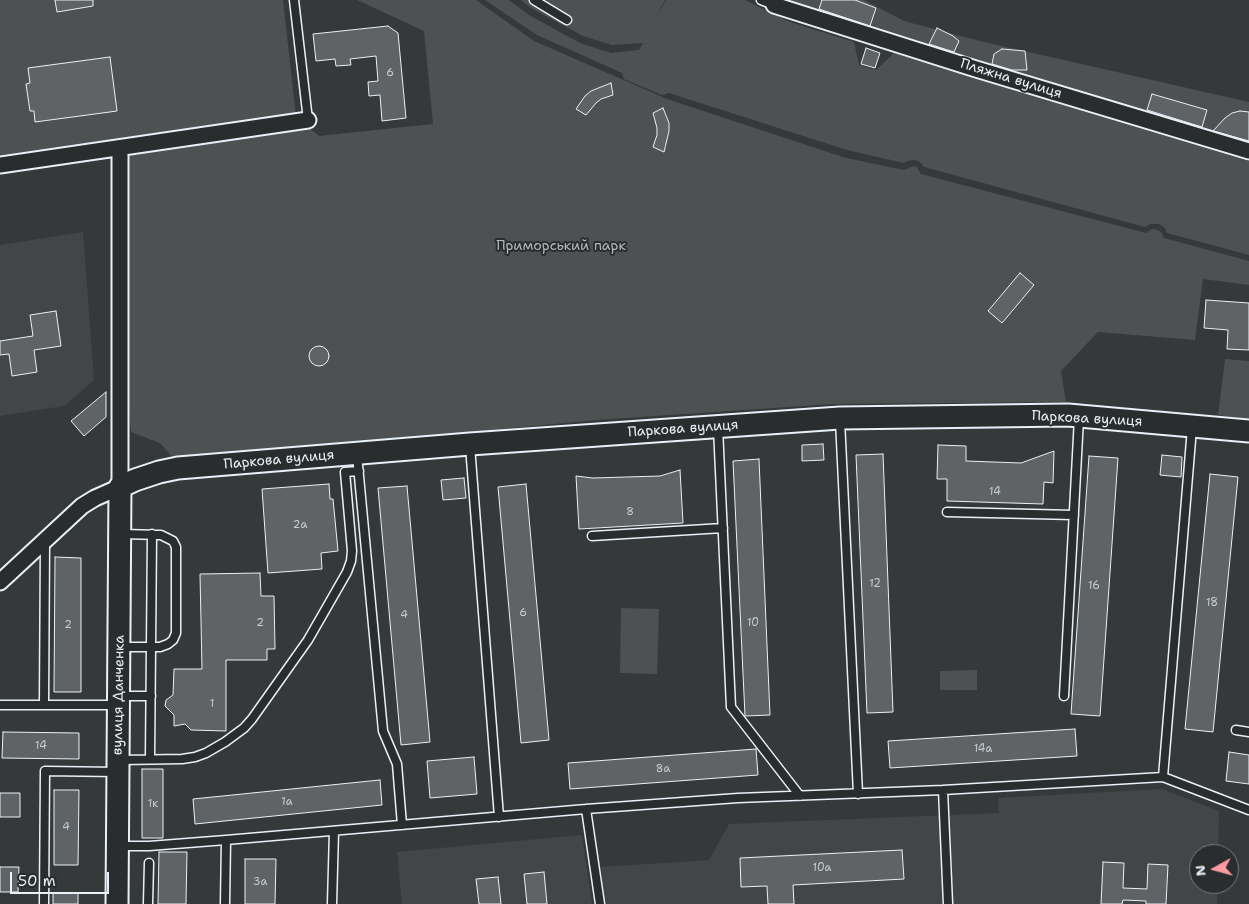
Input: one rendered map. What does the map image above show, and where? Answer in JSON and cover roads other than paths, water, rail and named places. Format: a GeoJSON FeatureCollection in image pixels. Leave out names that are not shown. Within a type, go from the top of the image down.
{"type":"FeatureCollection","features":[{"type":"Feature","properties":{"kind":"street","name":"Пляжна вулиця"},"geometry":{"type":"LineString","coordinates":[[768,2],[976,69],[1249,151]]}},
{"type":"Feature","properties":{"kind":"street"},"geometry":{"type":"LineString","coordinates":[[0,165],[308,120]]}},
{"type":"Feature","properties":{"kind":"street"},"geometry":{"type":"LineString","coordinates":[[0,582],[82,506],[94,498],[120,487],[120,148]]}},
{"type":"Feature","properties":{"kind":"street","name":"Паркова вулиця"},"geometry":{"type":"LineString","coordinates":[[120,487],[159,472],[178,468],[358,462],[470,444],[840,418],[1079,416],[1249,431]]}},
{"type":"Feature","properties":{"kind":"street","name":"вулиця Данченка"},"geometry":{"type":"LineString","coordinates":[[118,904],[120,487]]}},
{"type":"Feature","properties":{"kind":"lane"},"geometry":{"type":"LineString","coordinates":[[294,0],[308,120]]}},
{"type":"Feature","properties":{"kind":"lane"},"geometry":{"type":"LineString","coordinates":[[534,0],[567,20]]}},
{"type":"Feature","properties":{"kind":"lane"},"geometry":{"type":"LineString","coordinates":[[1064,696],[1079,416]]}},
{"type":"Feature","properties":{"kind":"lane"},"geometry":{"type":"LineString","coordinates":[[840,418],[858,794]]}},
{"type":"Feature","properties":{"kind":"lane"},"geometry":{"type":"LineString","coordinates":[[718,426],[731,707],[800,796]]}},
{"type":"Feature","properties":{"kind":"lane"},"geometry":{"type":"LineString","coordinates":[[1163,778],[1192,426]]}},
{"type":"Feature","properties":{"kind":"lane"},"geometry":{"type":"LineString","coordinates":[[470,444],[499,817]]}},
{"type":"Feature","properties":{"kind":"lane"},"geometry":{"type":"LineString","coordinates":[[44,904],[45,771],[118,766],[150,760],[182,759],[206,753],[235,736],[244,728],[260,709],[303,648],[347,572],[352,551],[345,472],[358,462]]}},
{"type":"Feature","properties":{"kind":"lane"},"geometry":{"type":"LineString","coordinates":[[358,462],[383,731],[397,764],[402,825]]}},
{"type":"Feature","properties":{"kind":"lane"},"geometry":{"type":"LineString","coordinates":[[947,512],[1074,514]]}},
{"type":"Feature","properties":{"kind":"lane"},"geometry":{"type":"LineString","coordinates":[[592,536],[723,528]]}},
{"type":"Feature","properties":{"kind":"lane"},"geometry":{"type":"LineString","coordinates":[[120,534],[152,534],[169,537],[176,547],[176,633],[173,640],[168,644],[151,648],[120,647]]}},
{"type":"Feature","properties":{"kind":"lane"},"geometry":{"type":"LineString","coordinates":[[150,760],[152,534]]}},
{"type":"Feature","properties":{"kind":"lane"},"geometry":{"type":"LineString","coordinates":[[44,540],[44,705]]}},
{"type":"Feature","properties":{"kind":"lane"},"geometry":{"type":"LineString","coordinates":[[0,705],[120,701],[151,696]]}},
{"type":"Feature","properties":{"kind":"lane"},"geometry":{"type":"LineString","coordinates":[[1236,730],[1249,732]]}},
{"type":"Feature","properties":{"kind":"lane"},"geometry":{"type":"LineString","coordinates":[[118,846],[149,846],[226,840],[586,809],[800,796],[1163,778],[1249,810]]}},
{"type":"Feature","properties":{"kind":"lane"},"geometry":{"type":"LineString","coordinates":[[943,790],[948,904]]}},
{"type":"Feature","properties":{"kind":"lane"},"geometry":{"type":"LineString","coordinates":[[586,809],[600,904]]}},
{"type":"Feature","properties":{"kind":"lane"},"geometry":{"type":"LineString","coordinates":[[332,904],[334,831]]}},
{"type":"Feature","properties":{"kind":"lane"},"geometry":{"type":"LineString","coordinates":[[225,904],[226,840]]}},
{"type":"Feature","properties":{"kind":"lane"},"geometry":{"type":"LineString","coordinates":[[148,904],[149,863]]}},
{"type":"Feature","properties":{"kind":"park label","name":"Приморський парк"},"geometry":{"type":"Point","coordinates":[561,246]}}]}
